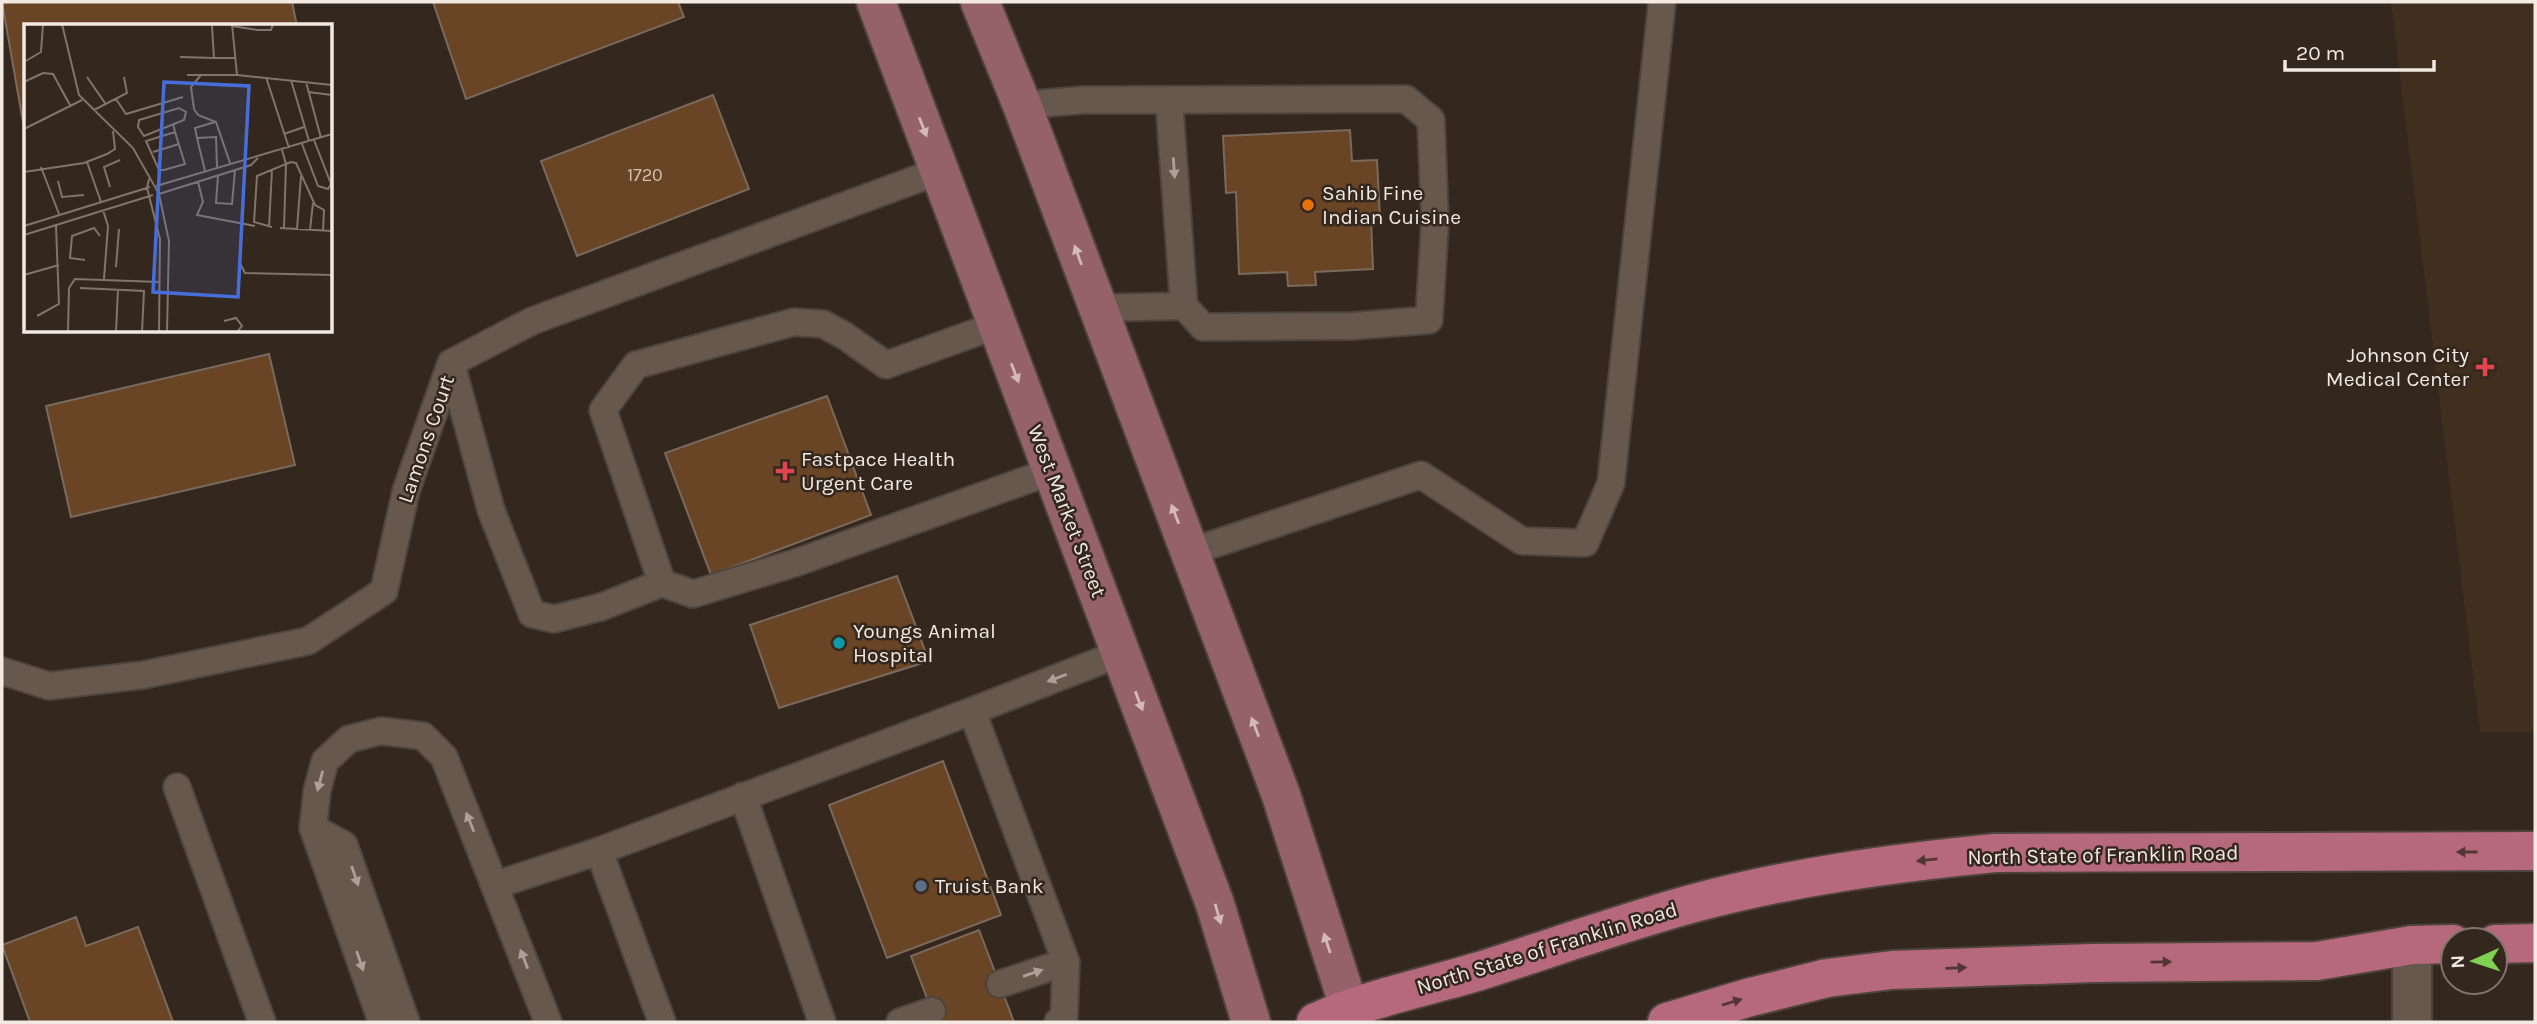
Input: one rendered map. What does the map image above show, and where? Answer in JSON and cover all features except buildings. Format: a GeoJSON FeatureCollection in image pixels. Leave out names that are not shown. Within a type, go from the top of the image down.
{"type":"FeatureCollection","features":[{"type":"Feature","properties":{"kind":"highway","name":"North State of Franklin Road"},"geometry":{"type":"LineString","coordinates":[[1339,1017],[1691,904],[1812,878],[1918,861],[1995,853],[2535,852]]}},
{"type":"Feature","properties":{"kind":"highway"},"geometry":{"type":"LineString","coordinates":[[2509,944],[2535,943]]}},
{"type":"Feature","properties":{"kind":"highway"},"geometry":{"type":"LineString","coordinates":[[1667,1022],[1827,978],[1892,970],[2093,963],[2317,961],[2413,945],[2439,944]]}},
{"type":"Feature","properties":{"kind":"main road","name":"West Market Street"},"geometry":{"type":"LineString","coordinates":[[876,2],[1215,904],[1251,1022]]}},
{"type":"Feature","properties":{"kind":"main road"},"geometry":{"type":"LineString","coordinates":[[980,2],[1022,105],[1281,795],[1339,1017]]}},
{"type":"Feature","properties":{"kind":"street"},"geometry":{"type":"LineString","coordinates":[[2412,1022],[2413,945]]}},
{"type":"Feature","properties":{"kind":"lane"},"geometry":{"type":"LineString","coordinates":[[1189,552],[1421,475],[1522,541],[1586,543],[1611,484],[1662,2]]}},
{"type":"Feature","properties":{"kind":"lane"},"geometry":{"type":"LineString","coordinates":[[1022,105],[1083,100],[1406,99],[1432,120],[1435,222],[1429,320],[1353,326],[1203,327],[1184,306],[1169,100]]}},
{"type":"Feature","properties":{"kind":"lane","name":"Lamons Court"},"geometry":{"type":"LineString","coordinates":[[2,671],[50,686],[143,675],[308,641],[384,591],[406,491],[451,363],[532,321],[939,170]]}},
{"type":"Feature","properties":{"kind":"lane"},"geometry":{"type":"LineString","coordinates":[[1098,308],[1184,306]]}},
{"type":"Feature","properties":{"kind":"lane"},"geometry":{"type":"LineString","coordinates":[[662,583],[603,410],[636,365],[793,322],[823,324],[886,365],[997,325]]}},
{"type":"Feature","properties":{"kind":"lane"},"geometry":{"type":"LineString","coordinates":[[451,363],[491,510],[532,614],[554,619],[601,607],[662,583],[693,594],[794,563],[1052,471]]}},
{"type":"Feature","properties":{"kind":"lane"},"geometry":{"type":"LineString","coordinates":[[496,885],[599,851],[1121,653]]}},
{"type":"Feature","properties":{"kind":"lane"},"geometry":{"type":"LineString","coordinates":[[972,711],[1066,962],[1064,1019],[1058,1022]]}},
{"type":"Feature","properties":{"kind":"lane"},"geometry":{"type":"LineString","coordinates":[[382,1022],[313,828],[317,791],[325,761],[349,739],[381,731],[423,736],[444,757],[548,1022]]}},
{"type":"Feature","properties":{"kind":"lane"},"geometry":{"type":"LineString","coordinates":[[177,787],[262,1022]]}},
{"type":"Feature","properties":{"kind":"lane"},"geometry":{"type":"LineString","coordinates":[[743,796],[822,1022]]}},
{"type":"Feature","properties":{"kind":"lane"},"geometry":{"type":"LineString","coordinates":[[313,828],[344,845],[407,1022]]}},
{"type":"Feature","properties":{"kind":"lane"},"geometry":{"type":"LineString","coordinates":[[599,851],[662,1022]]}},
{"type":"Feature","properties":{"kind":"lane"},"geometry":{"type":"LineString","coordinates":[[1000,984],[1066,962]]}},
{"type":"Feature","properties":{"kind":"lane"},"geometry":{"type":"LineString","coordinates":[[900,1022],[932,1011]]}},
{"type":"Feature","properties":{"kind":"shaded area","name":"Johnson City Medical Center"},"geometry":{"type":"Polygon","coordinates":[[[2391,2],[2535,2],[2535,732],[2480,732],[2391,2]]]}},
{"type":"Feature","properties":{"kind":"place","name":"Sahib Fine Indian Cuisine"},"geometry":{"type":"Point","coordinates":[1308,205]}},
{"type":"Feature","properties":{"kind":"place","name":"Johnson City Medical Center"},"geometry":{"type":"Point","coordinates":[2485,367]}},
{"type":"Feature","properties":{"kind":"place","name":"Fastpace Health Urgent Care"},"geometry":{"type":"Point","coordinates":[785,471]}},
{"type":"Feature","properties":{"kind":"place","name":"Youngs Animal Hospital"},"geometry":{"type":"Point","coordinates":[839,643]}},
{"type":"Feature","properties":{"kind":"place","name":"Truist Bank"},"geometry":{"type":"Point","coordinates":[921,886]}}]}
